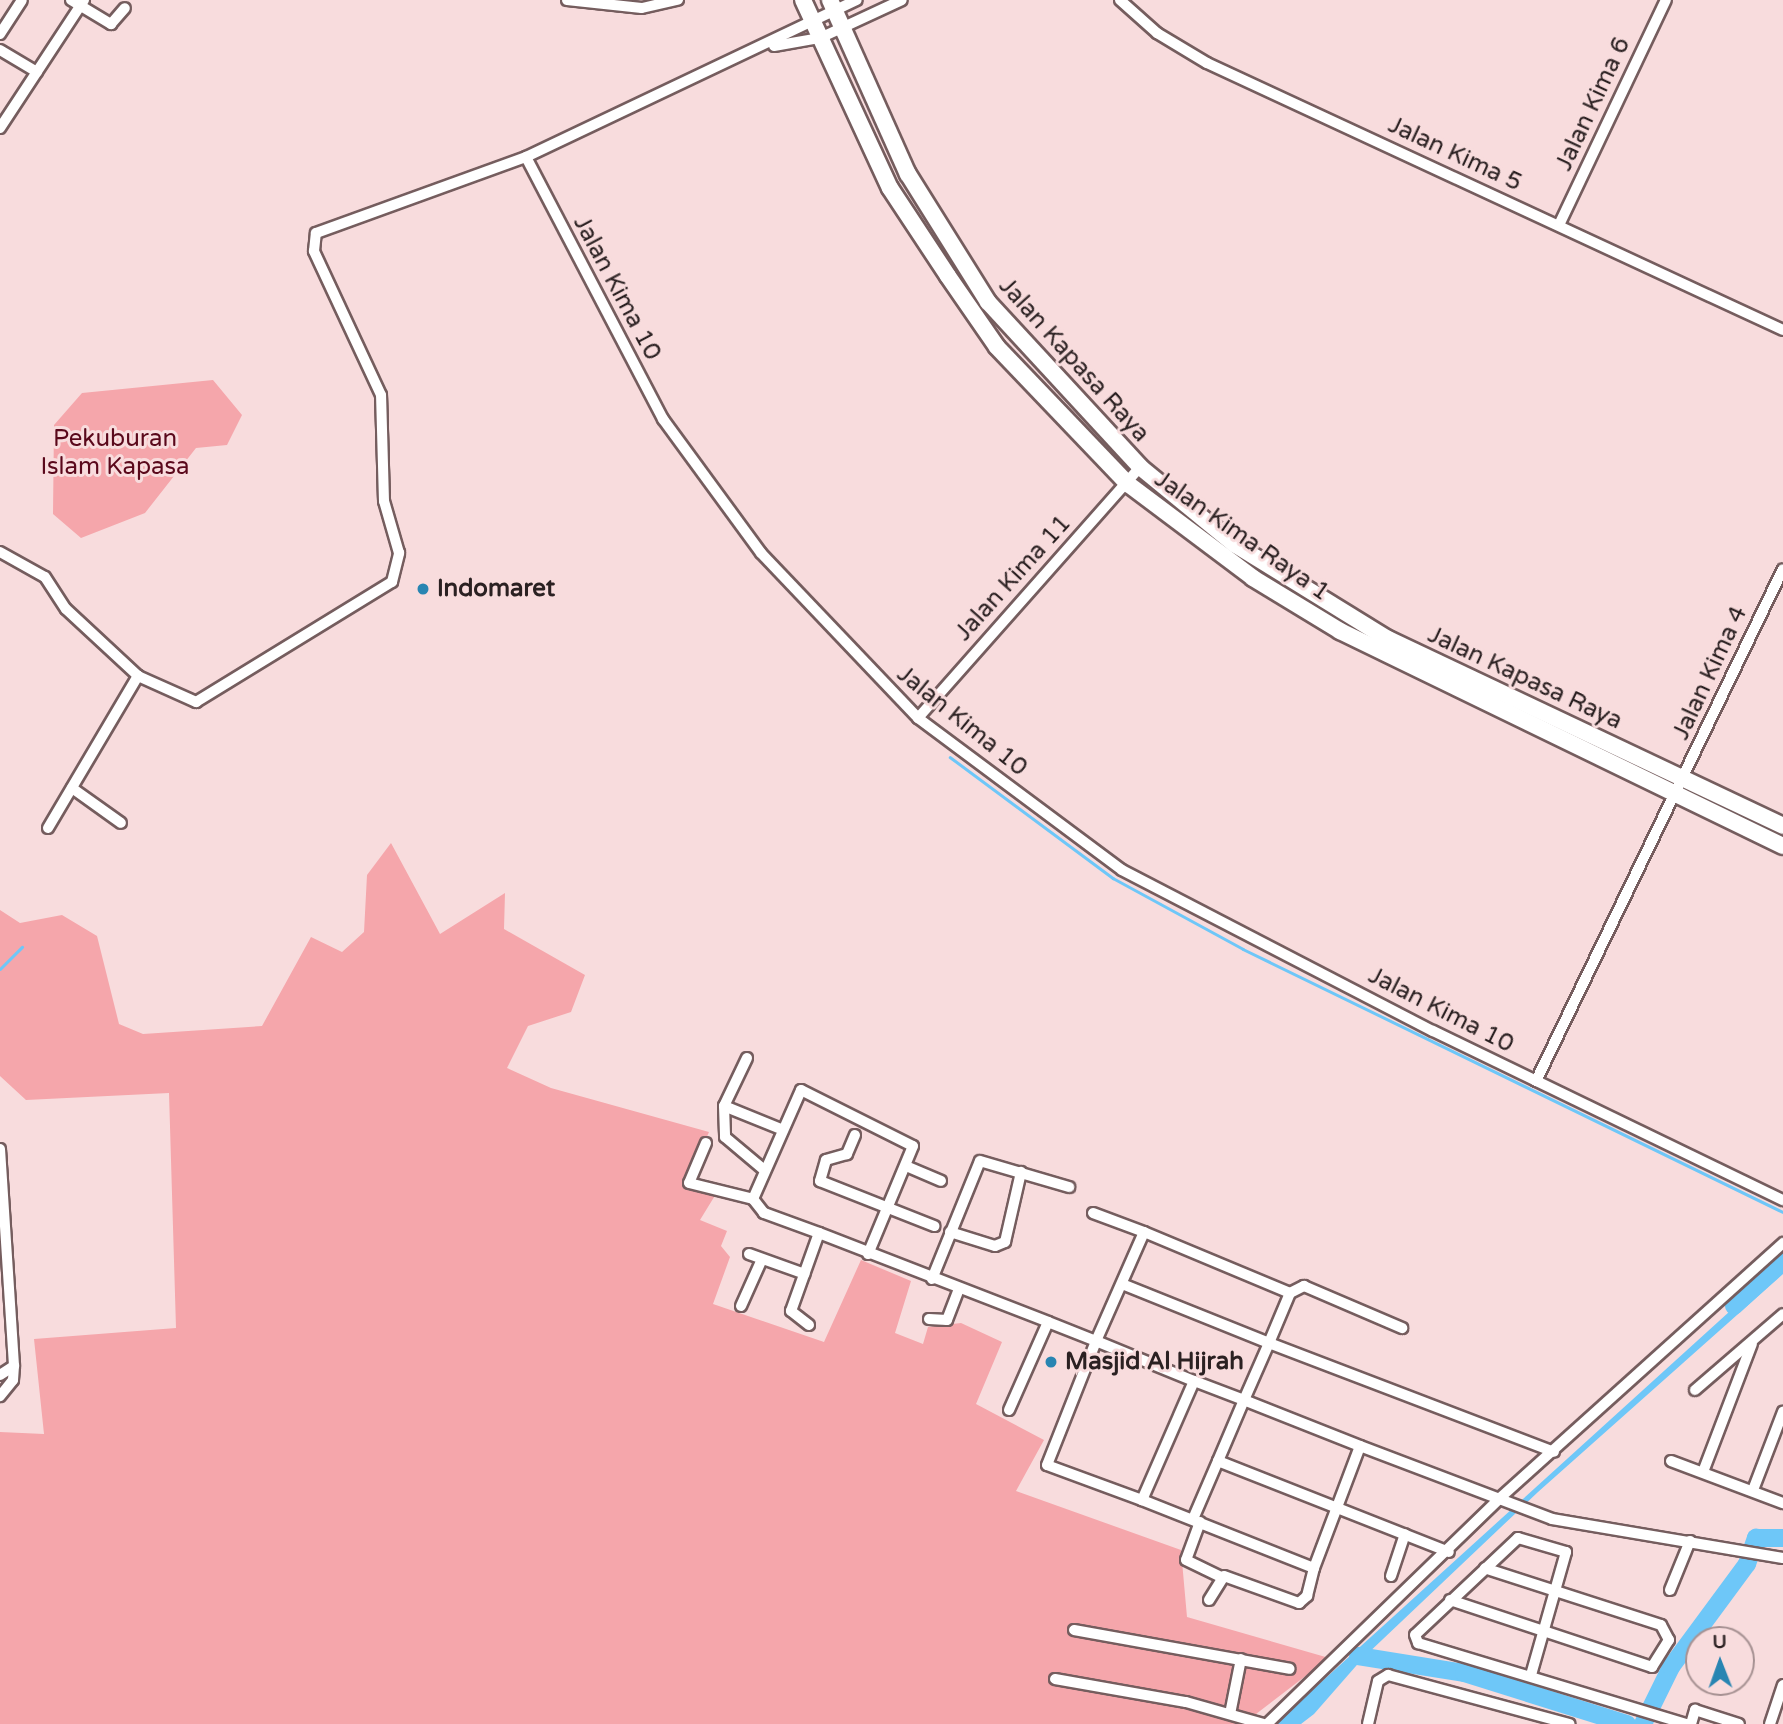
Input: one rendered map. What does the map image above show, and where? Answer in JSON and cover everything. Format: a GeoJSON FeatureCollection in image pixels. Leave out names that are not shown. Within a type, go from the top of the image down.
{"type":"FeatureCollection","features":[{"type":"Feature","properties":{"kind":"main road","name":"Jalan Kima Raya 1"},"geometry":{"type":"LineString","coordinates":[[803,0],[890,188],[955,286],[997,347],[1128,484],[1253,578],[1340,631],[1783,846]]}},
{"type":"Feature","properties":{"kind":"main road","name":"Jalan Kapasa Raya"},"geometry":{"type":"LineString","coordinates":[[832,5],[908,174],[988,302],[1140,467],[1234,544],[1388,639],[1783,826]]}},
{"type":"Feature","properties":{"kind":"street"},"geometry":{"type":"LineString","coordinates":[[0,34],[22,0]]}},
{"type":"Feature","properties":{"kind":"street"},"geometry":{"type":"LineString","coordinates":[[567,0],[642,8],[678,0]]}},
{"type":"Feature","properties":{"kind":"street"},"geometry":{"type":"LineString","coordinates":[[0,552],[45,577],[66,609],[138,676],[196,702],[392,582],[398,553],[384,501],[381,395],[314,239],[321,228],[526,157],[768,47],[832,5],[857,0]]}},
{"type":"Feature","properties":{"kind":"street"},"geometry":{"type":"LineString","coordinates":[[768,47],[820,38],[902,0]]}},
{"type":"Feature","properties":{"kind":"street","name":"Jalan Kima 5"},"geometry":{"type":"LineString","coordinates":[[1120,0],[1157,33],[1207,63],[1783,330]]}},
{"type":"Feature","properties":{"kind":"street","name":"Jalan Kima 6"},"geometry":{"type":"LineString","coordinates":[[1559,225],[1666,0]]}},
{"type":"Feature","properties":{"kind":"street"},"geometry":{"type":"LineString","coordinates":[[0,128],[78,2],[111,24],[125,8]]}},
{"type":"Feature","properties":{"kind":"street"},"geometry":{"type":"LineString","coordinates":[[0,50],[37,72]]}},
{"type":"Feature","properties":{"kind":"street","name":"Jalan Kima 10"},"geometry":{"type":"LineString","coordinates":[[526,157],[663,419],[761,553],[918,718],[1122,870],[1536,1080],[1783,1200]]}},
{"type":"Feature","properties":{"kind":"street","name":"Jalan Kima 11"},"geometry":{"type":"LineString","coordinates":[[918,718],[1128,484],[1140,467]]}},
{"type":"Feature","properties":{"kind":"street","name":"Jalan Kima 4"},"geometry":{"type":"LineString","coordinates":[[1675,795],[1783,569]]}},
{"type":"Feature","properties":{"kind":"street"},"geometry":{"type":"LineString","coordinates":[[48,828],[138,676]]}},
{"type":"Feature","properties":{"kind":"street"},"geometry":{"type":"LineString","coordinates":[[72,788],[121,823]]}},
{"type":"Feature","properties":{"kind":"street","name":"Jalan Kima 10"},"geometry":{"type":"LineString","coordinates":[[1536,1080],[1675,795]]}},
{"type":"Feature","properties":{"kind":"street"},"geometry":{"type":"LineString","coordinates":[[747,1058],[724,1106],[725,1138],[762,1168]]}},
{"type":"Feature","properties":{"kind":"street"},"geometry":{"type":"LineString","coordinates":[[753,1199],[762,1168],[792,1100],[804,1090],[839,1115],[911,1144],[906,1166],[868,1254]]}},
{"type":"Feature","properties":{"kind":"street"},"geometry":{"type":"LineString","coordinates":[[724,1106],[781,1129]]}},
{"type":"Feature","properties":{"kind":"street"},"geometry":{"type":"LineString","coordinates":[[855,1135],[847,1154],[826,1160],[818,1179],[934,1226]]}},
{"type":"Feature","properties":{"kind":"street"},"geometry":{"type":"LineString","coordinates":[[706,1143],[689,1183],[753,1199],[764,1213],[1360,1446],[1578,1527],[1690,1541],[1783,1558]]}},
{"type":"Feature","properties":{"kind":"street"},"geometry":{"type":"LineString","coordinates":[[0,1149],[14,1366],[13,1380],[0,1396]]}},
{"type":"Feature","properties":{"kind":"street"},"geometry":{"type":"LineString","coordinates":[[932,1279],[976,1164],[985,1160],[1069,1187]]}},
{"type":"Feature","properties":{"kind":"street"},"geometry":{"type":"LineString","coordinates":[[906,1166],[941,1181]]}},
{"type":"Feature","properties":{"kind":"street"},"geometry":{"type":"LineString","coordinates":[[950,1232],[995,1246],[1005,1242],[1021,1172]]}},
{"type":"Feature","properties":{"kind":"street"},"geometry":{"type":"LineString","coordinates":[[1093,1213],[1290,1293]]}},
{"type":"Feature","properties":{"kind":"street"},"geometry":{"type":"LineString","coordinates":[[1144,1232],[1096,1341],[1047,1465],[1314,1568]]}},
{"type":"Feature","properties":{"kind":"street"},"geometry":{"type":"LineString","coordinates":[[809,1325],[791,1315],[819,1233]]}},
{"type":"Feature","properties":{"kind":"street"},"geometry":{"type":"LineString","coordinates":[[1055,1679],[1230,1714],[1265,1724],[1554,1452],[1783,1243]]}},
{"type":"Feature","properties":{"kind":"street"},"geometry":{"type":"LineString","coordinates":[[749,1254],[805,1274]]}},
{"type":"Feature","properties":{"kind":"street"},"geometry":{"type":"LineString","coordinates":[[741,1306],[762,1259]]}},
{"type":"Feature","properties":{"kind":"street"},"geometry":{"type":"LineString","coordinates":[[1122,1284],[1554,1452]]}},
{"type":"Feature","properties":{"kind":"street"},"geometry":{"type":"LineString","coordinates":[[1360,1446],[1335,1507],[1307,1596],[1298,1603],[1221,1577],[1186,1560],[1196,1521],[1218,1461],[1290,1293],[1304,1286],[1402,1328]]}},
{"type":"Feature","properties":{"kind":"street"},"geometry":{"type":"LineString","coordinates":[[929,1318],[947,1320],[959,1289]]}},
{"type":"Feature","properties":{"kind":"street"},"geometry":{"type":"LineString","coordinates":[[1695,1390],[1752,1344],[1783,1314]]}},
{"type":"Feature","properties":{"kind":"street"},"geometry":{"type":"LineString","coordinates":[[1009,1410],[1048,1322]]}},
{"type":"Feature","properties":{"kind":"street"},"geometry":{"type":"LineString","coordinates":[[1703,1472],[1752,1344]]}},
{"type":"Feature","properties":{"kind":"street"},"geometry":{"type":"LineString","coordinates":[[0,1375],[14,1366]]}},
{"type":"Feature","properties":{"kind":"street"},"geometry":{"type":"LineString","coordinates":[[1142,1500],[1194,1381]]}},
{"type":"Feature","properties":{"kind":"street"},"geometry":{"type":"LineString","coordinates":[[1754,1490],[1783,1412]]}},
{"type":"Feature","properties":{"kind":"street"},"geometry":{"type":"LineString","coordinates":[[1218,1461],[1449,1552]]}},
{"type":"Feature","properties":{"kind":"street"},"geometry":{"type":"LineString","coordinates":[[1671,1461],[1783,1503]]}},
{"type":"Feature","properties":{"kind":"street"},"geometry":{"type":"LineString","coordinates":[[1391,1576],[1405,1534]]}},
{"type":"Feature","properties":{"kind":"street"},"geometry":{"type":"LineString","coordinates":[[1531,1675],[1566,1552],[1518,1538],[1415,1635],[1418,1643],[1531,1675],[1654,1716],[1689,1724],[1695,1710],[1740,1724]]}},
{"type":"Feature","properties":{"kind":"street"},"geometry":{"type":"LineString","coordinates":[[1670,1590],[1690,1541]]}},
{"type":"Feature","properties":{"kind":"street"},"geometry":{"type":"LineString","coordinates":[[1450,1600],[1651,1667],[1669,1640],[1661,1625],[1485,1568]]}},
{"type":"Feature","properties":{"kind":"street"},"geometry":{"type":"LineString","coordinates":[[1209,1600],[1221,1577]]}},
{"type":"Feature","properties":{"kind":"street"},"geometry":{"type":"LineString","coordinates":[[1074,1630],[1290,1668]]}},
{"type":"Feature","properties":{"kind":"street"},"geometry":{"type":"LineString","coordinates":[[1230,1714],[1241,1659]]}},
{"type":"Feature","properties":{"kind":"street"},"geometry":{"type":"LineString","coordinates":[[1368,1724],[1378,1681],[1388,1675],[1570,1724]]}},
{"type":"Feature","properties":{"kind":"street"},"geometry":{"type":"LineString","coordinates":[[1770,1724],[1783,1685]]}},
{"type":"Feature","properties":{"kind":"green space","name":"Pekuburan Islam Kapasa"},"geometry":{"type":"Polygon","coordinates":[[[213,380],[242,415],[227,445],[196,448],[145,513],[81,538],[53,514],[54,425],[82,393],[213,380]]]}},
{"type":"Feature","properties":{"kind":"green space"},"geometry":{"type":"Polygon","coordinates":[[[391,843],[440,934],[505,893],[504,929],[585,975],[571,1012],[528,1026],[507,1068],[551,1088],[709,1132],[688,1180],[719,1189],[700,1220],[727,1231],[721,1246],[730,1257],[713,1304],[824,1342],[861,1260],[911,1281],[895,1333],[923,1344],[928,1327],[961,1323],[1002,1342],[976,1404],[1044,1440],[1016,1491],[1181,1550],[1187,1617],[1329,1658],[1243,1724],[0,1724],[0,1432],[44,1434],[34,1339],[176,1328],[169,1093],[26,1100],[0,1076],[0,910],[20,923],[62,915],[97,936],[119,1024],[143,1034],[262,1026],[311,937],[342,952],[364,932],[367,875],[391,843]]]}},
{"type":"Feature","properties":{"kind":"water"},"geometry":{"type":"Polygon","coordinates":[[[1783,1263],[1783,1274],[1538,1492],[1363,1658],[1314,1714],[1301,1724],[1275,1724],[1783,1263]]]}},
{"type":"Feature","properties":{"kind":"waterway"},"geometry":{"type":"LineString","coordinates":[[950,757],[1113,878],[1243,949],[1783,1212]]}},
{"type":"Feature","properties":{"kind":"waterway"},"geometry":{"type":"LineString","coordinates":[[0,969],[22,947]]}},
{"type":"Feature","properties":{"kind":"waterway"},"geometry":{"type":"LineString","coordinates":[[1734,1306],[1783,1261]]}},
{"type":"Feature","properties":{"kind":"waterway"},"geometry":{"type":"LineString","coordinates":[[1643,1724],[1671,1667],[1747,1564],[1756,1538],[1783,1538]]}},
{"type":"Feature","properties":{"kind":"waterway"},"geometry":{"type":"LineString","coordinates":[[1358,1656],[1464,1673],[1627,1724]]}},
{"type":"Feature","properties":{"kind":"place","name":"Indomaret"},"geometry":{"type":"Point","coordinates":[423,589]}},
{"type":"Feature","properties":{"kind":"place","name":"Masjid Al Hijrah"},"geometry":{"type":"Point","coordinates":[1051,1362]}}]}
